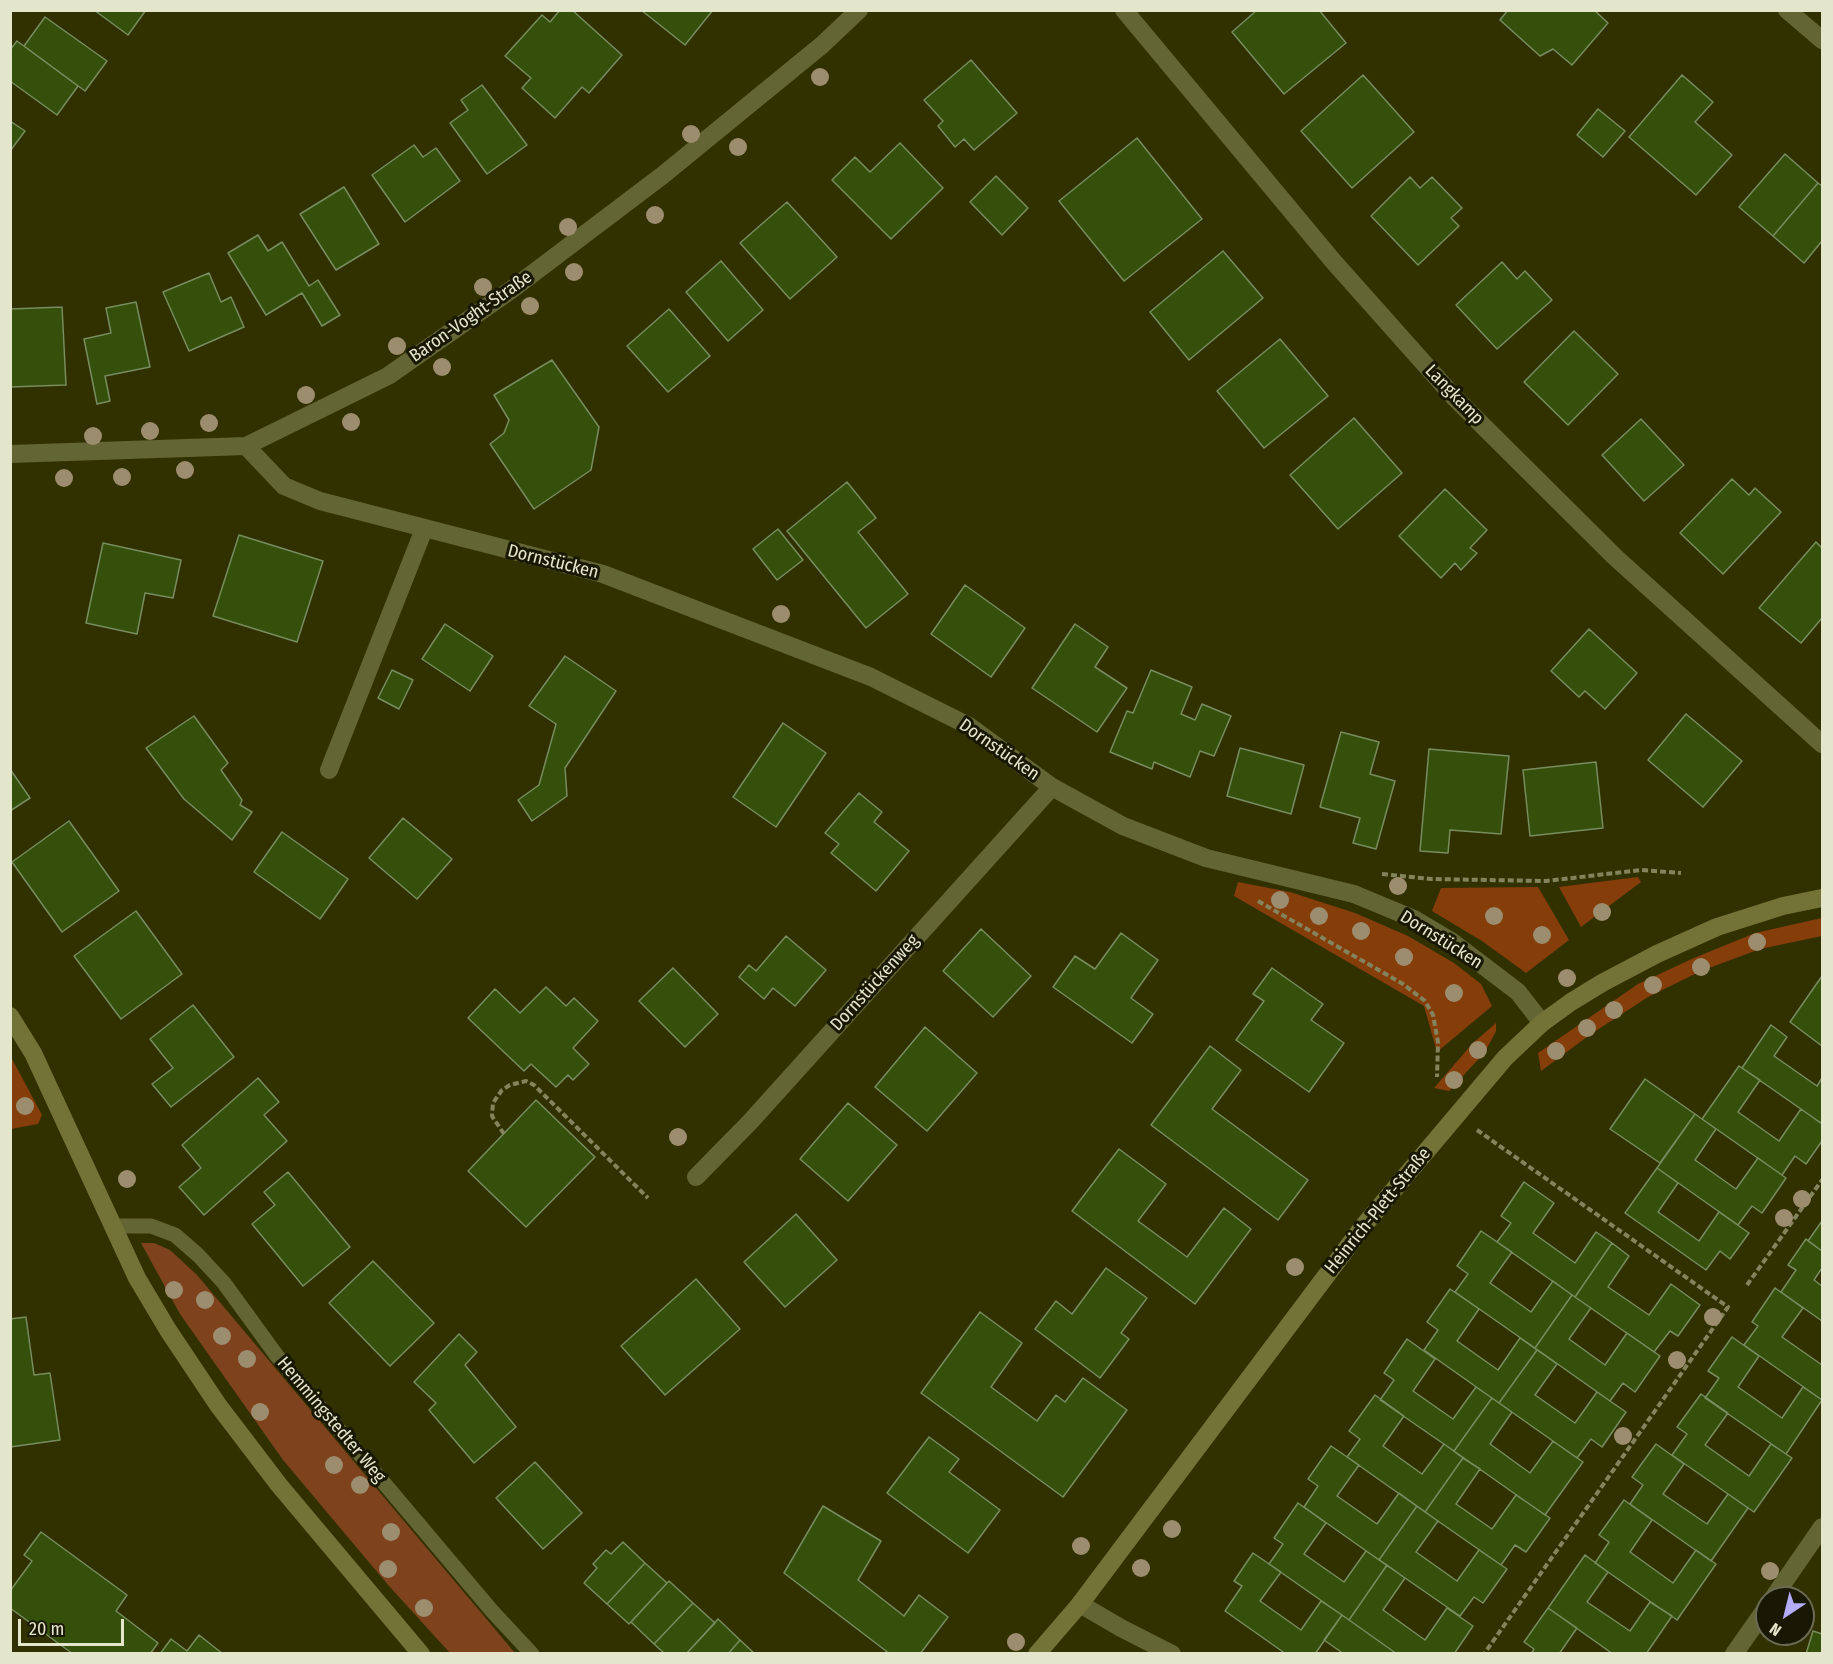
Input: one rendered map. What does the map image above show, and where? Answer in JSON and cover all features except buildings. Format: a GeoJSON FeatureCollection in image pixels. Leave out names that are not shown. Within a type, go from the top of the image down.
{"type":"FeatureCollection","features":[{"type":"Feature","properties":{"kind":"street","name":"Baron-Voght-Straße"},"geometry":{"type":"LineString","coordinates":[[10,454],[246,446],[388,376],[511,290],[663,175],[822,45],[859,10]]}},
{"type":"Feature","properties":{"kind":"street","name":"Langkamp"},"geometry":{"type":"LineString","coordinates":[[1124,10],[1333,261],[1454,397],[1615,557],[1822,744]]}},
{"type":"Feature","properties":{"kind":"street"},"geometry":{"type":"LineString","coordinates":[[1788,10],[1822,40]]}},
{"type":"Feature","properties":{"kind":"street","name":"Dornstücken"},"geometry":{"type":"LineString","coordinates":[[246,446],[284,486],[320,501],[603,574],[871,677],[969,726],[1052,787],[1123,826],[1206,858],[1354,894],[1414,919],[1451,941],[1518,992],[1542,1023]]}},
{"type":"Feature","properties":{"kind":"street"},"geometry":{"type":"LineString","coordinates":[[329,770],[424,529]]}},
{"type":"Feature","properties":{"kind":"street","name":"Dornstückenweg"},"geometry":{"type":"LineString","coordinates":[[696,1177],[758,1113],[1052,787]]}},
{"type":"Feature","properties":{"kind":"street","name":"Heinrich-Plett-Straße"},"geometry":{"type":"LineString","coordinates":[[1037,1653],[1080,1604],[1365,1224],[1504,1058],[1542,1023],[1572,1002],[1657,954],[1717,927],[1783,906],[1822,897]]}},
{"type":"Feature","properties":{"kind":"street"},"geometry":{"type":"LineString","coordinates":[[10,1016],[33,1053],[112,1226],[142,1286],[168,1330],[219,1405],[279,1485],[421,1653]]}},
{"type":"Feature","properties":{"kind":"street"},"geometry":{"type":"LineString","coordinates":[[1781,1586],[1822,1527]]}},
{"type":"Feature","properties":{"kind":"street"},"geometry":{"type":"LineString","coordinates":[[1080,1604],[1121,1628],[1172,1653]]}},
{"type":"Feature","properties":{"kind":"street"},"geometry":{"type":"LineString","coordinates":[[1734,1653],[1755,1624]]}},
{"type":"Feature","properties":{"kind":"lane","name":"Hemmingstedter Weg"},"geometry":{"type":"LineString","coordinates":[[112,1226],[151,1226],[175,1235],[198,1255],[224,1283],[277,1356],[362,1458],[492,1611],[532,1653]]}},
{"type":"Feature","properties":{"kind":"path"},"geometry":{"type":"LineString","coordinates":[[1372,873],[1431,879],[1546,881],[1641,870],[1681,873]]}},
{"type":"Feature","properties":{"kind":"path"},"geometry":{"type":"LineString","coordinates":[[1250,896],[1403,984],[1425,1001],[1433,1015],[1438,1042],[1437,1077]]}},
{"type":"Feature","properties":{"kind":"path"},"geometry":{"type":"LineString","coordinates":[[504,1134],[492,1116],[493,1103],[510,1084],[526,1081],[534,1085],[648,1198]]}},
{"type":"Feature","properties":{"kind":"path"},"geometry":{"type":"LineString","coordinates":[[1456,1114],[1728,1307],[1484,1653]]}},
{"type":"Feature","properties":{"kind":"path"},"geometry":{"type":"LineString","coordinates":[[1747,1285],[1822,1180]]}},
{"type":"Feature","properties":{"kind":"shaded area"},"geometry":{"type":"Polygon","coordinates":[[[1638,877],[1641,882],[1581,927],[1559,887],[1638,877]]]}},
{"type":"Feature","properties":{"kind":"shaded area"},"geometry":{"type":"Polygon","coordinates":[[[1238,882],[1290,892],[1355,913],[1408,936],[1454,963],[1481,984],[1492,1006],[1437,1052],[1424,1006],[1234,896],[1238,882]]]}},
{"type":"Feature","properties":{"kind":"shaded area"},"geometry":{"type":"Polygon","coordinates":[[[1538,887],[1569,940],[1526,973],[1482,941],[1432,911],[1441,888],[1538,887]]]}},
{"type":"Feature","properties":{"kind":"shaded area"},"geometry":{"type":"Polygon","coordinates":[[[1822,918],[1822,936],[1760,949],[1701,971],[1648,997],[1591,1034],[1541,1071],[1538,1053],[1638,984],[1755,933],[1822,918]]]}},
{"type":"Feature","properties":{"kind":"shaded area"},"geometry":{"type":"Polygon","coordinates":[[[1496,1023],[1496,1031],[1485,1052],[1449,1091],[1434,1088],[1473,1043],[1496,1023]]]}},
{"type":"Feature","properties":{"kind":"shaded area"},"geometry":{"type":"Polygon","coordinates":[[[11,1057],[42,1115],[38,1124],[11,1129],[11,1057]]]}},
{"type":"Feature","properties":{"kind":"shaded area"},"geometry":{"type":"Polygon","coordinates":[[[141,1243],[154,1243],[170,1250],[197,1275],[515,1653],[450,1653],[389,1586],[283,1460],[180,1314],[141,1243]]]}}]}
